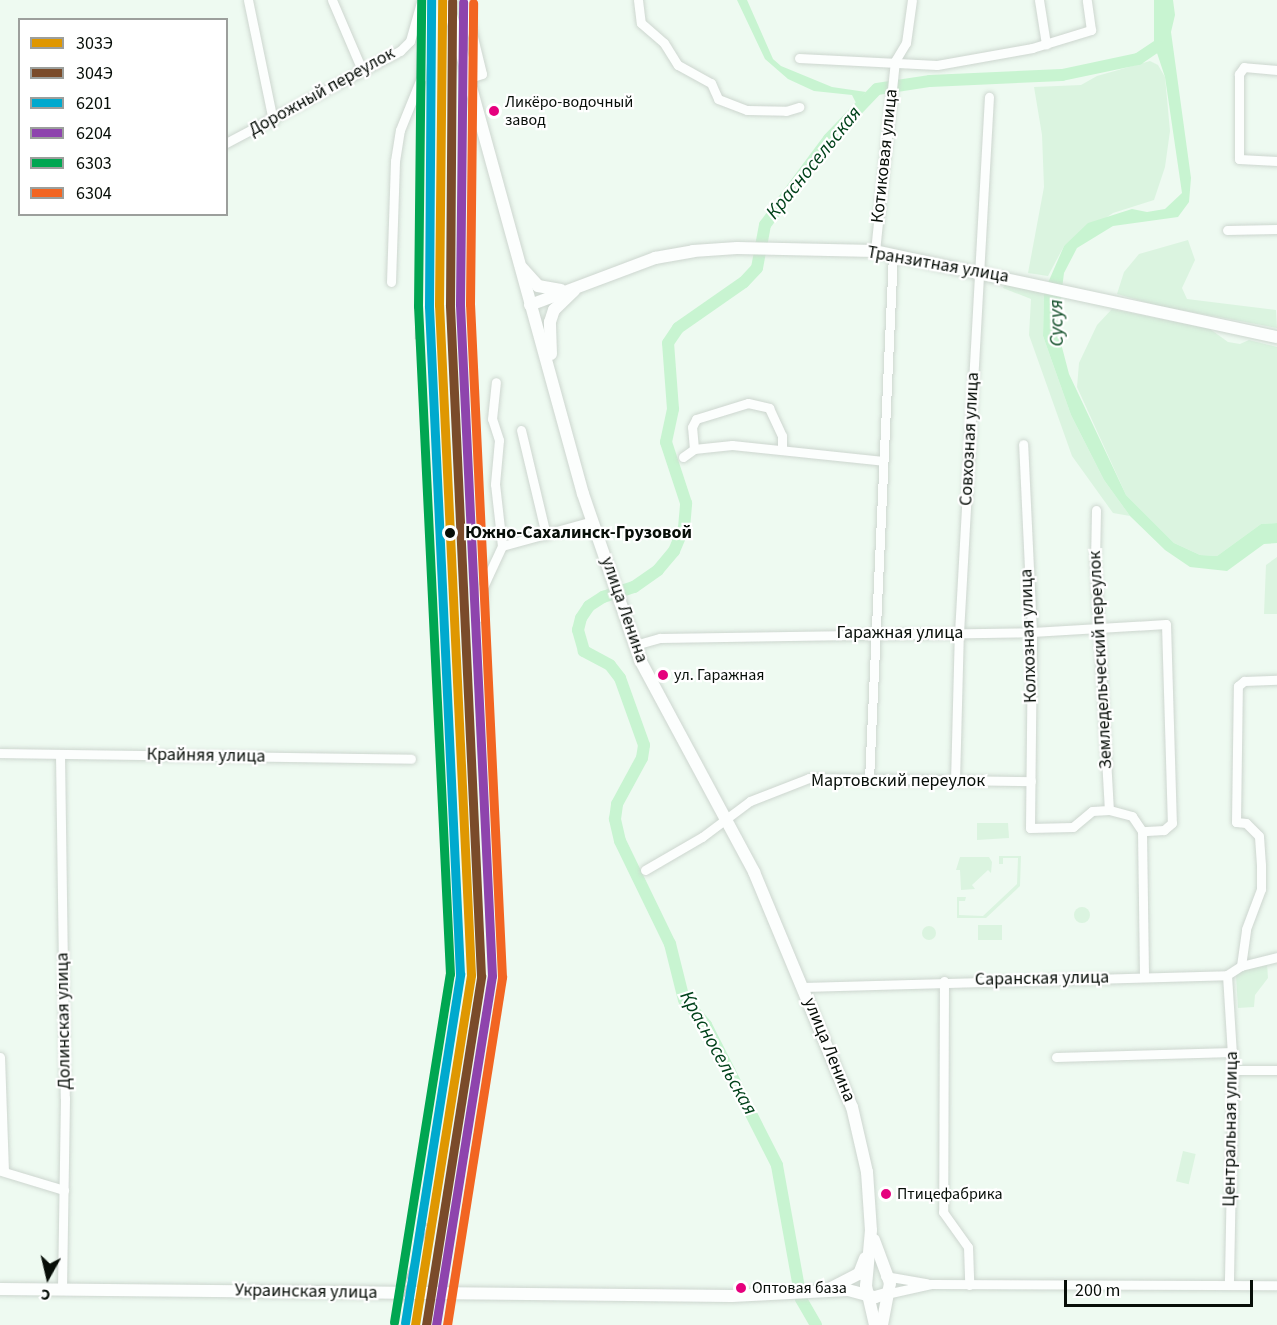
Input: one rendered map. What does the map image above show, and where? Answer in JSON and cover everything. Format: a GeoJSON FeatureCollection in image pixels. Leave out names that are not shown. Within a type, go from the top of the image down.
{"type":"FeatureCollection","features":[{"type":"Feature","properties":{"kind":"main road","name":"улица Ленина"},"geometry":{"type":"LineString","coordinates":[[447,0],[476,76],[519,265],[564,425],[593,521],[635,645],[648,678],[728,819],[803,987],[852,1107],[867,1172],[871,1230],[868,1293],[874,1320]]}},
{"type":"Feature","properties":{"kind":"main road","name":"Транзитная улица"},"geometry":{"type":"LineString","coordinates":[[530,304],[655,258],[737,248],[875,251],[979,270],[1277,337]]}},
{"type":"Feature","properties":{"kind":"main road"},"geometry":{"type":"LineString","coordinates":[[519,265],[538,286],[547,290],[577,288]]}},
{"type":"Feature","properties":{"kind":"main road"},"geometry":{"type":"LineString","coordinates":[[564,425],[563,400],[548,341],[554,310],[577,288]]}},
{"type":"Feature","properties":{"kind":"main road","name":"улица Ленина"},"geometry":{"type":"LineString","coordinates":[[871,1230],[885,1276],[890,1283],[886,1294],[882,1325]]}},
{"type":"Feature","properties":{"kind":"main road"},"geometry":{"type":"LineString","coordinates":[[824,1290],[859,1274],[871,1230]]}},
{"type":"Feature","properties":{"kind":"main road","name":"Украинская улица"},"geometry":{"type":"LineString","coordinates":[[824,1290],[869,1277],[885,1276]]}},
{"type":"Feature","properties":{"kind":"main road","name":"Украинская улица"},"geometry":{"type":"LineString","coordinates":[[0,1289],[732,1296],[824,1290],[868,1293],[879,1297],[886,1294]]}},
{"type":"Feature","properties":{"kind":"main road"},"geometry":{"type":"LineString","coordinates":[[824,1290],[862,1299],[874,1320]]}},
{"type":"Feature","properties":{"kind":"street"},"geometry":{"type":"LineString","coordinates":[[248,0],[273,121]]}},
{"type":"Feature","properties":{"kind":"street"},"geometry":{"type":"LineString","coordinates":[[332,0],[362,70]]}},
{"type":"Feature","properties":{"kind":"street"},"geometry":{"type":"LineString","coordinates":[[391,282],[395,161],[400,130],[421,78],[424,0]]}},
{"type":"Feature","properties":{"kind":"street","name":"Дорожный переулок"},"geometry":{"type":"LineString","coordinates":[[228,142],[273,121],[400,51],[410,41],[424,0]]}},
{"type":"Feature","properties":{"kind":"street"},"geometry":{"type":"LineString","coordinates":[[464,0],[476,76]]}},
{"type":"Feature","properties":{"kind":"street"},"geometry":{"type":"LineString","coordinates":[[638,0],[641,23],[664,43],[678,65],[711,83],[718,99],[747,110],[786,111],[799,107]]}},
{"type":"Feature","properties":{"kind":"street"},"geometry":{"type":"LineString","coordinates":[[895,61],[906,43],[912,0]]}},
{"type":"Feature","properties":{"kind":"street"},"geometry":{"type":"LineString","coordinates":[[1039,0],[1046,44]]}},
{"type":"Feature","properties":{"kind":"street"},"geometry":{"type":"LineString","coordinates":[[799,58],[895,61],[937,65],[1046,44],[1091,30],[1087,0]]}},
{"type":"Feature","properties":{"kind":"street","name":"Котиковая улица"},"geometry":{"type":"LineString","coordinates":[[875,251],[895,61]]}},
{"type":"Feature","properties":{"kind":"street"},"geometry":{"type":"LineString","coordinates":[[1277,70],[1244,67],[1239,74],[1239,159],[1277,162]]}},
{"type":"Feature","properties":{"kind":"street","name":"Совхозная улица"},"geometry":{"type":"LineString","coordinates":[[955,781],[959,633],[989,97]]}},
{"type":"Feature","properties":{"kind":"street"},"geometry":{"type":"LineString","coordinates":[[1227,230],[1277,229]]}},
{"type":"Feature","properties":{"kind":"street"},"geometry":{"type":"LineString","coordinates":[[869,780],[893,254]]}},
{"type":"Feature","properties":{"kind":"street"},"geometry":{"type":"LineString","coordinates":[[481,617],[483,587],[501,546],[495,484],[499,440],[492,419],[496,382]]}},
{"type":"Feature","properties":{"kind":"street"},"geometry":{"type":"LineString","coordinates":[[694,450],[692,427],[696,419],[748,403],[769,408],[782,436],[782,449]]}},
{"type":"Feature","properties":{"kind":"street"},"geometry":{"type":"LineString","coordinates":[[521,430],[546,535]]}},
{"type":"Feature","properties":{"kind":"street","name":"Колхозная улица"},"geometry":{"type":"LineString","coordinates":[[1023,444],[1032,632],[1030,828],[1073,827],[1092,812],[1109,810]]}},
{"type":"Feature","properties":{"kind":"street"},"geometry":{"type":"LineString","coordinates":[[683,458],[694,450],[732,445],[883,461]]}},
{"type":"Feature","properties":{"kind":"street","name":"Земледельческий переулок"},"geometry":{"type":"LineString","coordinates":[[1096,510],[1099,627],[1109,810]]}},
{"type":"Feature","properties":{"kind":"street"},"geometry":{"type":"LineString","coordinates":[[501,546],[593,521]]}},
{"type":"Feature","properties":{"kind":"street","name":"Гаражная улица"},"geometry":{"type":"LineString","coordinates":[[635,645],[660,638],[1032,632],[1166,624],[1172,823],[1164,830],[1142,831]]}},
{"type":"Feature","properties":{"kind":"street"},"geometry":{"type":"LineString","coordinates":[[1241,966],[1246,929],[1261,890],[1262,865],[1259,836],[1246,823],[1236,822],[1238,686],[1244,681],[1277,680]]}},
{"type":"Feature","properties":{"kind":"street","name":"Крайняя улица"},"geometry":{"type":"LineString","coordinates":[[0,753],[411,759]]}},
{"type":"Feature","properties":{"kind":"street","name":"Долинская улица"},"geometry":{"type":"LineString","coordinates":[[60,754],[64,1190],[62,1288]]}},
{"type":"Feature","properties":{"kind":"street","name":"Мартовский переулок"},"geometry":{"type":"LineString","coordinates":[[645,870],[769,792],[809,778],[1031,781]]}},
{"type":"Feature","properties":{"kind":"street"},"geometry":{"type":"LineString","coordinates":[[1109,810],[1132,816],[1142,831],[1144,976]]}},
{"type":"Feature","properties":{"kind":"street"},"geometry":{"type":"LineString","coordinates":[[1227,975],[1241,966],[1277,957]]}},
{"type":"Feature","properties":{"kind":"street","name":"Саранская улица"},"geometry":{"type":"LineString","coordinates":[[803,987],[944,981],[1227,975]]}},
{"type":"Feature","properties":{"kind":"street","name":"Центральная улица"},"geometry":{"type":"LineString","coordinates":[[1227,975],[1233,1052],[1229,1284]]}},
{"type":"Feature","properties":{"kind":"street"},"geometry":{"type":"LineString","coordinates":[[944,981],[943,1212],[968,1247],[969,1285]]}},
{"type":"Feature","properties":{"kind":"street"},"geometry":{"type":"LineString","coordinates":[[1056,1058],[1233,1052]]}},
{"type":"Feature","properties":{"kind":"street"},"geometry":{"type":"LineString","coordinates":[[0,1057],[2,1171],[64,1190]]}},
{"type":"Feature","properties":{"kind":"street"},"geometry":{"type":"LineString","coordinates":[[1233,1070],[1277,1070]]}},
{"type":"Feature","properties":{"kind":"street"},"geometry":{"type":"LineString","coordinates":[[885,1276],[931,1284]]}},
{"type":"Feature","properties":{"kind":"street","name":"Украинская улица"},"geometry":{"type":"LineString","coordinates":[[886,1294],[931,1284],[1277,1284]]}},
{"type":"Feature","properties":{"kind":"shaded area"},"geometry":{"type":"Polygon","coordinates":[[[1150,61],[1158,65],[1165,77],[1170,131],[1165,167],[1154,200],[1113,213],[1064,246],[1048,276],[1028,273],[1044,187],[1042,135],[1034,87],[1081,85],[1097,76],[1150,61]]]}},
{"type":"Feature","properties":{"kind":"shaded area"},"geometry":{"type":"Polygon","coordinates":[[[1188,240],[1195,260],[1182,288],[1187,299],[1276,310],[1277,328],[1159,306],[1117,294],[1124,272],[1139,254],[1188,240]]]}},
{"type":"Feature","properties":{"kind":"shaded area"},"geometry":{"type":"Polygon","coordinates":[[[1006,282],[1044,292],[1043,336],[1071,415],[1104,480],[1130,516],[1113,513],[1072,456],[1029,335],[1031,299],[1003,288],[1006,282]]]}},
{"type":"Feature","properties":{"kind":"shaded area"},"geometry":{"type":"Polygon","coordinates":[[[1112,309],[1210,329],[1228,342],[1240,344],[1249,340],[1277,347],[1277,523],[1261,524],[1217,556],[1200,555],[1174,543],[1126,495],[1077,387],[1079,363],[1097,325],[1112,309]]]}},
{"type":"Feature","properties":{"kind":"shaded area"},"geometry":{"type":"Polygon","coordinates":[[[1277,557],[1277,614],[1264,614],[1266,565],[1277,557]]]}},
{"type":"Feature","properties":{"kind":"shaded area"},"geometry":{"type":"Polygon","coordinates":[[[977,823],[1008,823],[1009,838],[977,840],[977,823]]]}},
{"type":"Feature","properties":{"kind":"shaded area"},"geometry":{"type":"Polygon","coordinates":[[[999,856],[1021,856],[1020,886],[986,918],[957,918],[957,897],[966,897],[965,901],[959,901],[959,915],[983,916],[1017,884],[1018,858],[1003,858],[1003,864],[999,864],[999,856]]]}},
{"type":"Feature","properties":{"kind":"shaded area"},"geometry":{"type":"Polygon","coordinates":[[[960,857],[989,857],[992,862],[991,873],[988,870],[972,885],[975,889],[961,890],[960,870],[956,870],[960,857]]]}},
{"type":"Feature","properties":{"kind":"shaded area"},"geometry":{"type":"Polygon","coordinates":[[[1082,907],[1088,909],[1090,915],[1088,921],[1082,923],[1076,921],[1074,915],[1076,909],[1082,907]]]}},
{"type":"Feature","properties":{"kind":"shaded area"},"geometry":{"type":"Polygon","coordinates":[[[978,925],[1002,925],[1002,940],[978,940],[978,925]]]}},
{"type":"Feature","properties":{"kind":"shaded area"},"geometry":{"type":"Polygon","coordinates":[[[926,926],[932,926],[936,933],[932,940],[926,940],[922,936],[922,930],[926,926]]]}},
{"type":"Feature","properties":{"kind":"shaded area"},"geometry":{"type":"Polygon","coordinates":[[[1267,964],[1268,978],[1255,995],[1254,1007],[1238,1008],[1236,975],[1243,969],[1267,964]]]}},
{"type":"Feature","properties":{"kind":"shaded area"},"geometry":{"type":"Polygon","coordinates":[[[1183,1151],[1196,1154],[1189,1184],[1176,1181],[1183,1151]]]}},
{"type":"Feature","properties":{"kind":"water"},"geometry":{"type":"Polygon","coordinates":[[[737,0],[747,0],[773,59],[781,66],[832,87],[866,92],[856,103],[852,95],[814,91],[788,79],[765,59],[737,0]]]}},
{"type":"Feature","properties":{"kind":"water","name":"Сусуя"},"geometry":{"type":"Polygon","coordinates":[[[1154,0],[1173,0],[1175,15],[1171,32],[1191,178],[1189,202],[1178,217],[1113,226],[1077,248],[1064,273],[1057,328],[1069,374],[1126,495],[1174,543],[1200,555],[1217,556],[1261,524],[1277,523],[1277,543],[1264,544],[1227,571],[1190,567],[1165,550],[1130,516],[1104,480],[1071,415],[1043,336],[1044,292],[1064,246],[1088,223],[1132,209],[1147,212],[1165,209],[1182,193],[1165,77],[1154,44],[1154,0]]]}},
{"type":"Feature","properties":{"kind":"waterway","name":"Красносельская"},"geometry":{"type":"LineString","coordinates":[[816,1325],[801,1299],[777,1165],[706,1025],[684,1000],[670,944],[620,841],[615,819],[617,804],[642,758],[644,745],[620,678],[610,665],[584,651],[578,630],[581,618],[589,606],[603,597],[634,587],[658,570],[674,551],[684,528],[686,503],[666,442],[673,409],[668,343],[678,328],[744,282],[757,268],[765,225],[829,139],[877,89],[930,81],[1062,75],[1138,59],[1157,46]]}},
{"type":"Feature","properties":{"kind":"railway"},"geometry":{"type":"LineString","coordinates":[[417,339],[418,300]]}},
{"type":"Feature","properties":{"kind":"railway"},"geometry":{"type":"LineString","coordinates":[[392,1325],[427,1223]]}},
{"type":"Feature","properties":{"kind":"transit line","name":"6303"},"geometry":{"type":"LineString","coordinates":[[394,1322],[450,974],[418,306],[421,0]]}},
{"type":"Feature","properties":{"kind":"transit line","name":"6201"},"geometry":{"type":"LineString","coordinates":[[405,1323],[460,974],[429,306],[431,0]]}},
{"type":"Feature","properties":{"kind":"transit line","name":"303Э"},"geometry":{"type":"LineString","coordinates":[[415,1325],[471,975],[439,305],[442,0]]}},
{"type":"Feature","properties":{"kind":"transit line","name":"304Э"},"geometry":{"type":"LineString","coordinates":[[426,1325],[481,976],[450,305],[452,1]]}},
{"type":"Feature","properties":{"kind":"transit line","name":"6204"},"geometry":{"type":"LineString","coordinates":[[436,1325],[492,976],[460,304],[463,2]]}},
{"type":"Feature","properties":{"kind":"transit line","name":"6304"},"geometry":{"type":"LineString","coordinates":[[447,1325],[502,977],[470,304],[473,3]]}},
{"type":"Feature","properties":{"kind":"place","name":"Ликёро-водочный завод"},"geometry":{"type":"Point","coordinates":[494,111]}},
{"type":"Feature","properties":{"kind":"place","name":"Южно-Сахалинск-Грузовой"},"geometry":{"type":"Point","coordinates":[450,533]}},
{"type":"Feature","properties":{"kind":"place","name":"ул. Гаражная"},"geometry":{"type":"Point","coordinates":[663,675]}},
{"type":"Feature","properties":{"kind":"place","name":"Птицефабрика"},"geometry":{"type":"Point","coordinates":[886,1194]}},
{"type":"Feature","properties":{"kind":"place","name":"Оптовая база"},"geometry":{"type":"Point","coordinates":[741,1288]}}]}
